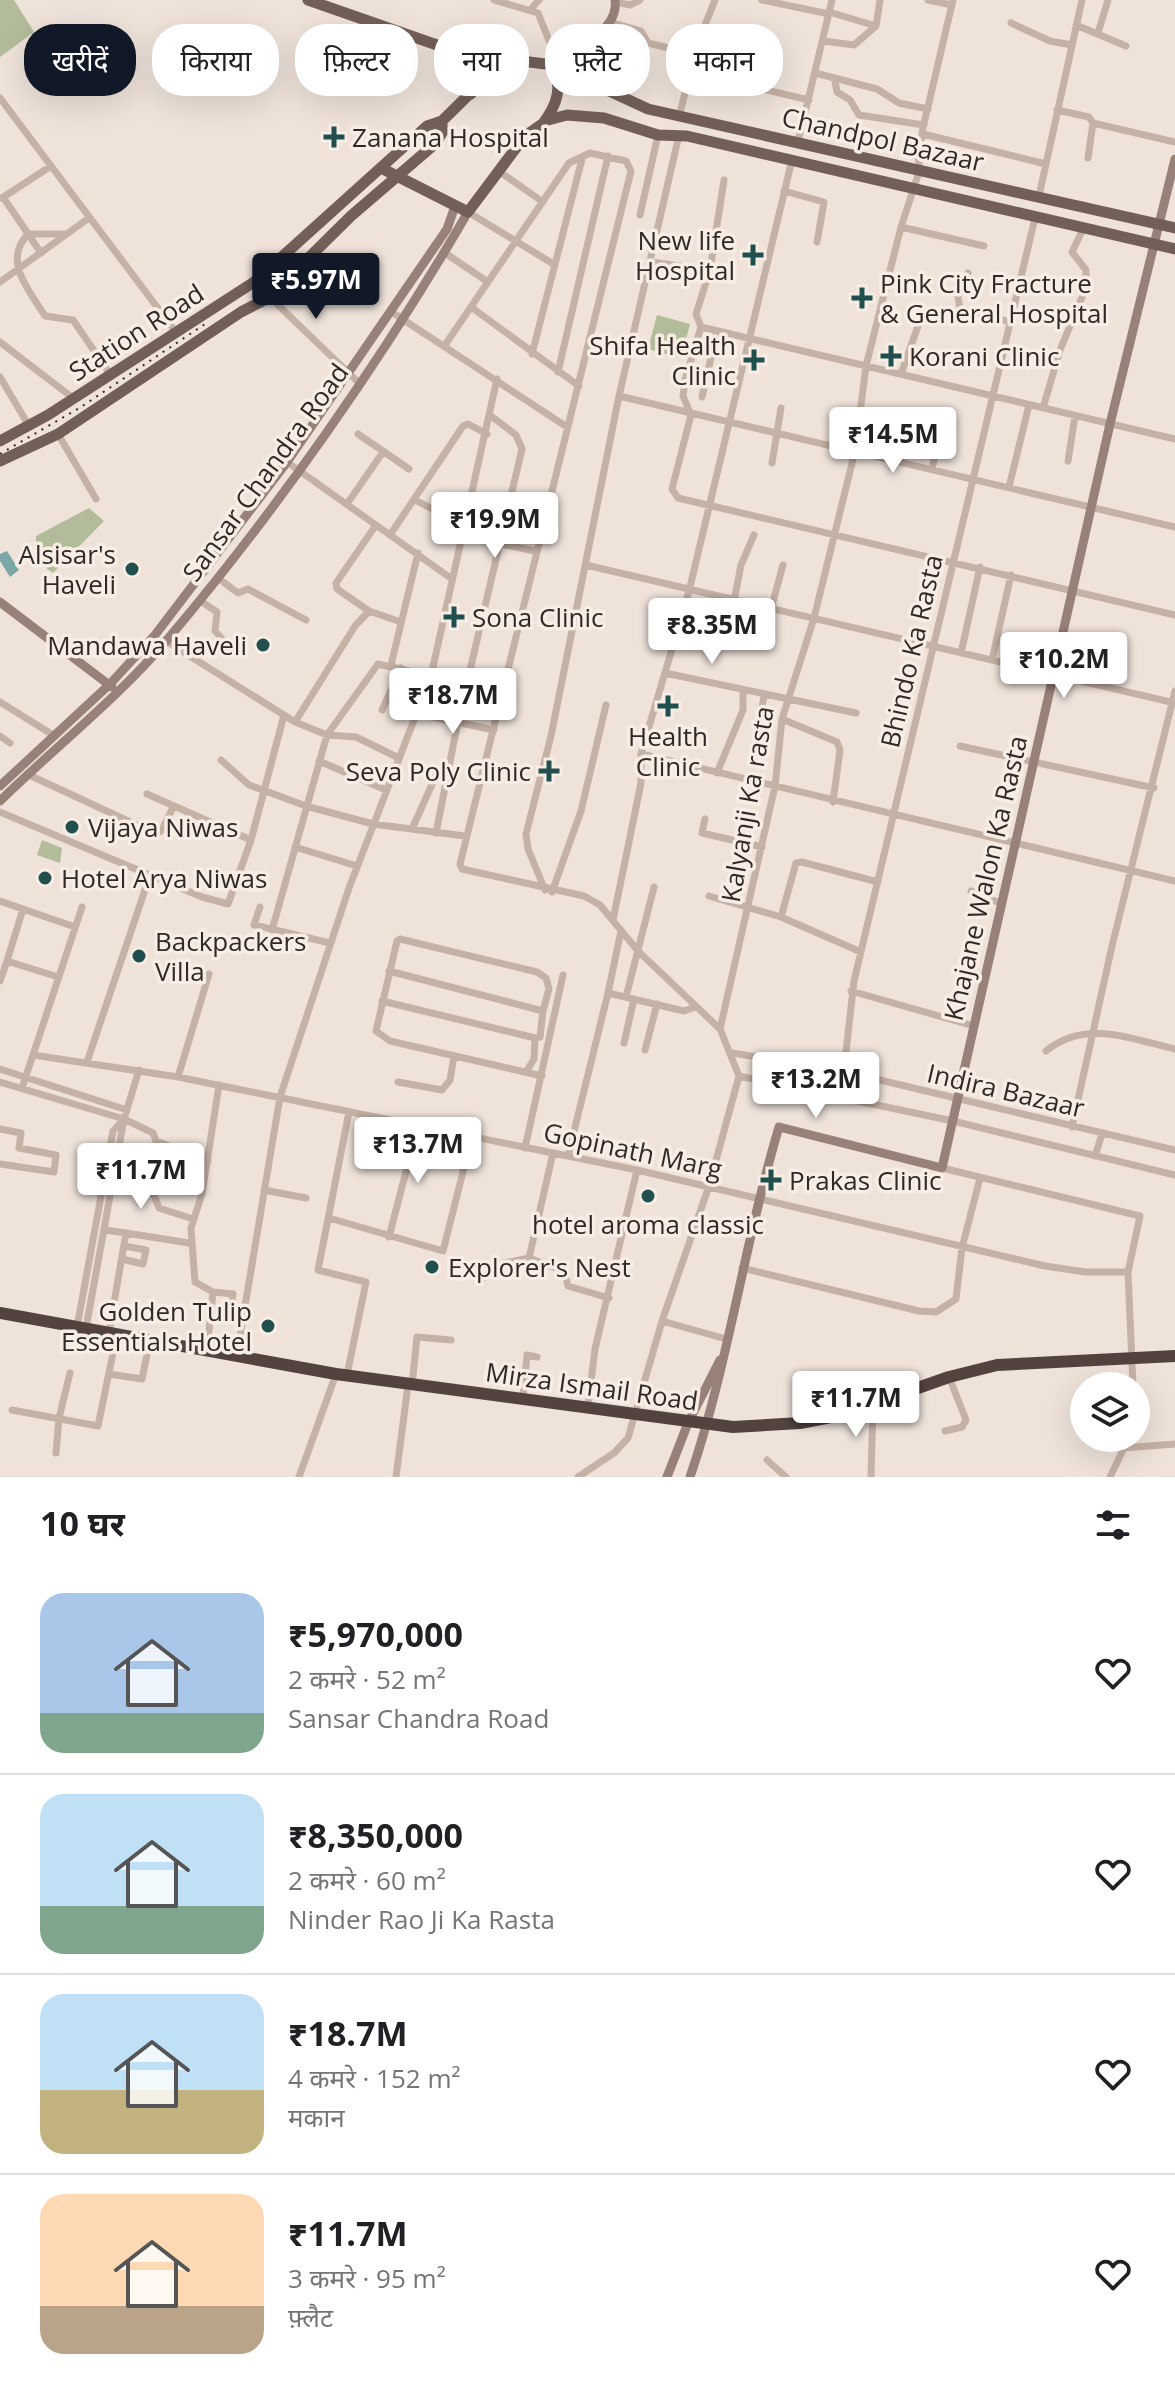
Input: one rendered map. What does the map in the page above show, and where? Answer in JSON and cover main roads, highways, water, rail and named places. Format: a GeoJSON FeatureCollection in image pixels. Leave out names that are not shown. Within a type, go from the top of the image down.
{"type":"FeatureCollection","features":[{"type":"Feature","properties":{"kind":"highway","name":"Mirza Ismail Road"},"geometry":{"type":"LineString","coordinates":[[0,1313],[342,1375],[707,1424],[800,1423],[873,1405],[949,1377],[997,1365],[1175,1356]]}},
{"type":"Feature","properties":{"kind":"main road"},"geometry":{"type":"LineString","coordinates":[[313,0],[434,44]]}},
{"type":"Feature","properties":{"kind":"main road","name":"Station Road"},"geometry":{"type":"LineString","coordinates":[[2,438],[29,426],[254,282],[383,169],[427,126],[442,121],[469,96]]}},
{"type":"Feature","properties":{"kind":"main road"},"geometry":{"type":"LineString","coordinates":[[544,122],[558,96]]}},
{"type":"Feature","properties":{"kind":"main road","name":"Chandpol Bazaar"},"geometry":{"type":"LineString","coordinates":[[617,96],[679,117],[1175,228]]}},
{"type":"Feature","properties":{"kind":"main road","name":"Chandpol Bazaar"},"geometry":{"type":"LineString","coordinates":[[567,115],[604,118],[658,135],[679,135],[1175,249]]}},
{"type":"Feature","properties":{"kind":"main road","name":"Sansar Chandra Road"},"geometry":{"type":"LineString","coordinates":[[397,177],[468,212],[525,136],[544,122],[567,115]]}},
{"type":"Feature","properties":{"kind":"main road"},"geometry":{"type":"LineString","coordinates":[[0,461],[58,434],[241,312],[268,298],[436,143],[442,133],[442,121]]}},
{"type":"Feature","properties":{"kind":"main road"},"geometry":{"type":"LineString","coordinates":[[383,169],[397,177]]}},
{"type":"Feature","properties":{"kind":"water"},"geometry":{"type":"Polygon","coordinates":[[[7,551],[19,570],[10,577],[0,561],[0,554],[7,551]]]}},
{"type":"Feature","properties":{"kind":"railway"},"geometry":{"type":"LineString","coordinates":[[0,454],[81,407],[205,324]]}},
{"type":"Feature","properties":{"kind":"place","name":"Zanana Hospital"},"geometry":{"type":"Point","coordinates":[334,137]}},
{"type":"Feature","properties":{"kind":"place","name":"New life Hospital"},"geometry":{"type":"Point","coordinates":[753,255]}},
{"type":"Feature","properties":{"kind":"place","name":"Pink City Fracture & General Hospital"},"geometry":{"type":"Point","coordinates":[862,298]}},
{"type":"Feature","properties":{"kind":"place","name":"Korani Clinic"},"geometry":{"type":"Point","coordinates":[891,356]}},
{"type":"Feature","properties":{"kind":"place","name":"Shifa Health Clinic"},"geometry":{"type":"Point","coordinates":[754,360]}},
{"type":"Feature","properties":{"kind":"place","name":"Alsisar's Haveli"},"geometry":{"type":"Point","coordinates":[132,569]}},
{"type":"Feature","properties":{"kind":"place","name":"Sona Clinic"},"geometry":{"type":"Point","coordinates":[454,617]}},
{"type":"Feature","properties":{"kind":"place","name":"Mandawa Haveli"},"geometry":{"type":"Point","coordinates":[263,645]}},
{"type":"Feature","properties":{"kind":"place","name":"Health Clinic"},"geometry":{"type":"Point","coordinates":[668,706]}},
{"type":"Feature","properties":{"kind":"place","name":"Seva Poly Clinic"},"geometry":{"type":"Point","coordinates":[549,771]}},
{"type":"Feature","properties":{"kind":"place","name":"Vijaya Niwas"},"geometry":{"type":"Point","coordinates":[72,827]}},
{"type":"Feature","properties":{"kind":"place","name":"Hotel Arya Niwas"},"geometry":{"type":"Point","coordinates":[45,878]}},
{"type":"Feature","properties":{"kind":"place","name":"Backpackers Villa"},"geometry":{"type":"Point","coordinates":[139,956]}},
{"type":"Feature","properties":{"kind":"place","name":"Prakas Clinic"},"geometry":{"type":"Point","coordinates":[771,1180]}},
{"type":"Feature","properties":{"kind":"place","name":"hotel aroma classic"},"geometry":{"type":"Point","coordinates":[648,1196]}},
{"type":"Feature","properties":{"kind":"place","name":"Explorer's Nest"},"geometry":{"type":"Point","coordinates":[432,1267]}},
{"type":"Feature","properties":{"kind":"place","name":"Golden Tulip Essentials Hotel"},"geometry":{"type":"Point","coordinates":[268,1326]}}]}
